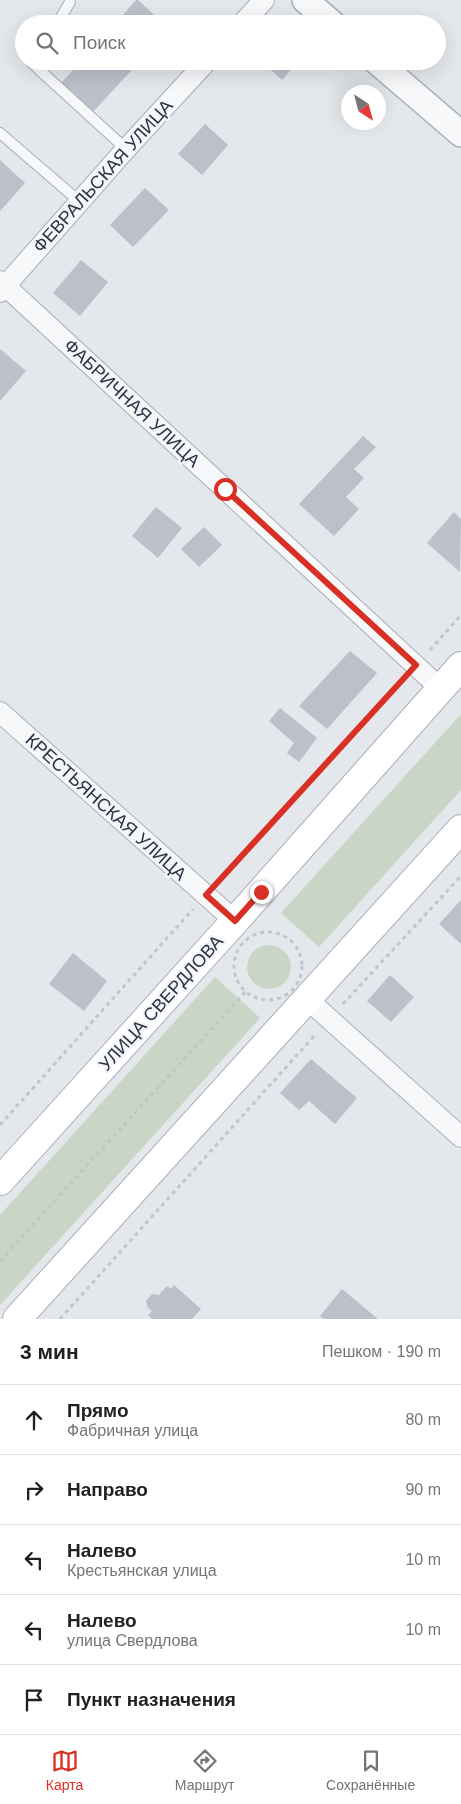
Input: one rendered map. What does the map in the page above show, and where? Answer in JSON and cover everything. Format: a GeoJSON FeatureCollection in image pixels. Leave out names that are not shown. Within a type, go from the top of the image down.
{"type":"FeatureCollection","features":[{"type":"Feature","properties":{"kind":"main road","name":"УЛИЦА СВЕРДЛОВА"},"geometry":{"type":"LineString","coordinates":[[0,1181],[235,921],[461,666]]}},
{"type":"Feature","properties":{"kind":"main road"},"geometry":{"type":"LineString","coordinates":[[16,1319],[461,829]]}},
{"type":"Feature","properties":{"kind":"street"},"geometry":{"type":"LineString","coordinates":[[250,15],[264,0]]}},
{"type":"Feature","properties":{"kind":"street"},"geometry":{"type":"LineString","coordinates":[[305,0],[322,15]]}},
{"type":"Feature","properties":{"kind":"street","name":"ФЕВРАЛЬСКАЯ УЛИЦА"},"geometry":{"type":"LineString","coordinates":[[2,286],[199,70]]}},
{"type":"Feature","properties":{"kind":"street"},"geometry":{"type":"LineString","coordinates":[[386,70],[461,134]]}},
{"type":"Feature","properties":{"kind":"street","name":"ФАБРИЧНАЯ УЛИЦА"},"geometry":{"type":"LineString","coordinates":[[2,286],[441,689]]}},
{"type":"Feature","properties":{"kind":"street","name":"КРЕСТЬЯНСКАЯ УЛИЦА"},"geometry":{"type":"LineString","coordinates":[[0,712],[235,921]]}},
{"type":"Feature","properties":{"kind":"street"},"geometry":{"type":"LineString","coordinates":[[307,999],[461,1138]]}},
{"type":"Feature","properties":{"kind":"lane"},"geometry":{"type":"LineString","coordinates":[[62,15],[70,2]]}},
{"type":"Feature","properties":{"kind":"lane"},"geometry":{"type":"LineString","coordinates":[[40,70],[126,149]]}},
{"type":"Feature","properties":{"kind":"lane"},"geometry":{"type":"LineString","coordinates":[[0,133],[80,202]]}},
{"type":"Feature","properties":{"kind":"path"},"geometry":{"type":"LineString","coordinates":[[0,1125],[461,615]]}},
{"type":"Feature","properties":{"kind":"path"},"geometry":{"type":"LineString","coordinates":[[60,1319],[329,1019],[461,876]]}},
{"type":"Feature","properties":{"kind":"path"},"geometry":{"type":"LineString","coordinates":[[266,932],[277,933],[288,938],[296,946],[301,956],[300,979],[294,989],[286,996],[264,1001],[253,998],[245,992],[237,982],[234,960],[238,949],[245,940],[255,934],[266,932]]}},
{"type":"Feature","properties":{"kind":"path"},"geometry":{"type":"LineString","coordinates":[[0,1261],[245,992]]}},
{"type":"Feature","properties":{"kind":"green space"},"geometry":{"type":"Polygon","coordinates":[[[461,714],[461,790],[319,947],[281,913],[461,714]]]}},
{"type":"Feature","properties":{"kind":"green space"},"geometry":{"type":"Polygon","coordinates":[[[265,945],[273,945],[285,951],[291,967],[285,983],[273,989],[265,989],[253,983],[247,971],[247,963],[253,951],[265,945]]]}},
{"type":"Feature","properties":{"kind":"green space"},"geometry":{"type":"Polygon","coordinates":[[[215,977],[260,1018],[0,1305],[0,1215],[215,977]]]}},
{"type":"Feature","properties":{"kind":"building"},"geometry":{"type":"Polygon","coordinates":[[[138,0],[154,15],[123,15],[138,0]]]}},
{"type":"Feature","properties":{"kind":"building"},"geometry":{"type":"Polygon","coordinates":[[[73,70],[132,70],[93,112],[61,83],[73,70]]]}},
{"type":"Feature","properties":{"kind":"building"},"geometry":{"type":"Polygon","coordinates":[[[271,70],[291,70],[282,80],[271,70]]]}},
{"type":"Feature","properties":{"kind":"building"},"geometry":{"type":"Polygon","coordinates":[[[205,124],[228,145],[202,175],[178,154],[205,124]]]}},
{"type":"Feature","properties":{"kind":"building"},"geometry":{"type":"Polygon","coordinates":[[[0,160],[25,183],[0,211],[0,160]]]}},
{"type":"Feature","properties":{"kind":"building"},"geometry":{"type":"Polygon","coordinates":[[[145,188],[169,210],[133,247],[110,225],[145,188]]]}},
{"type":"Feature","properties":{"kind":"building"},"geometry":{"type":"Polygon","coordinates":[[[81,260],[108,282],[80,316],[53,293],[81,260]]]}},
{"type":"Feature","properties":{"kind":"building"},"geometry":{"type":"Polygon","coordinates":[[[0,349],[26,371],[0,401],[0,349]]]}},
{"type":"Feature","properties":{"kind":"building"},"geometry":{"type":"Polygon","coordinates":[[[363,436],[376,447],[354,469],[364,478],[346,497],[359,509],[334,536],[299,504],[363,436]]]}},
{"type":"Feature","properties":{"kind":"building"},"geometry":{"type":"Polygon","coordinates":[[[156,507],[182,528],[158,558],[132,536],[156,507]]]}},
{"type":"Feature","properties":{"kind":"building"},"geometry":{"type":"Polygon","coordinates":[[[454,512],[461,519],[460,572],[427,543],[454,512]]]}},
{"type":"Feature","properties":{"kind":"building"},"geometry":{"type":"Polygon","coordinates":[[[204,527],[222,545],[199,567],[181,549],[204,527]]]}},
{"type":"Feature","properties":{"kind":"building"},"geometry":{"type":"Polygon","coordinates":[[[350,651],[377,673],[327,729],[299,706],[350,651]]]}},
{"type":"Feature","properties":{"kind":"building"},"geometry":{"type":"Polygon","coordinates":[[[280,708],[317,738],[299,762],[287,753],[294,743],[269,721],[280,708]]]}},
{"type":"Feature","properties":{"kind":"building"},"geometry":{"type":"Polygon","coordinates":[[[461,900],[461,944],[439,924],[461,900]]]}},
{"type":"Feature","properties":{"kind":"building"},"geometry":{"type":"Polygon","coordinates":[[[73,953],[107,981],[84,1011],[49,984],[73,953]]]}},
{"type":"Feature","properties":{"kind":"building"},"geometry":{"type":"Polygon","coordinates":[[[390,975],[414,997],[391,1022],[367,1001],[390,975]]]}},
{"type":"Feature","properties":{"kind":"building"},"geometry":{"type":"Polygon","coordinates":[[[311,1059],[357,1098],[335,1124],[309,1101],[299,1110],[280,1093],[311,1059]]]}},
{"type":"Feature","properties":{"kind":"building"},"geometry":{"type":"Polygon","coordinates":[[[174,1285],[201,1309],[192,1319],[152,1319],[148,1315],[152,1311],[148,1308],[146,1301],[152,1294],[159,1295],[167,1286],[171,1289],[174,1285]]]}},
{"type":"Feature","properties":{"kind":"building"},"geometry":{"type":"Polygon","coordinates":[[[342,1289],[378,1319],[324,1319],[320,1316],[342,1289]]]}},
{"type":"Feature","properties":{"kind":"route"},"geometry":{"type":"LineString","coordinates":[[225,489],[416,665],[206,895],[235,921],[261,892]]}}]}
